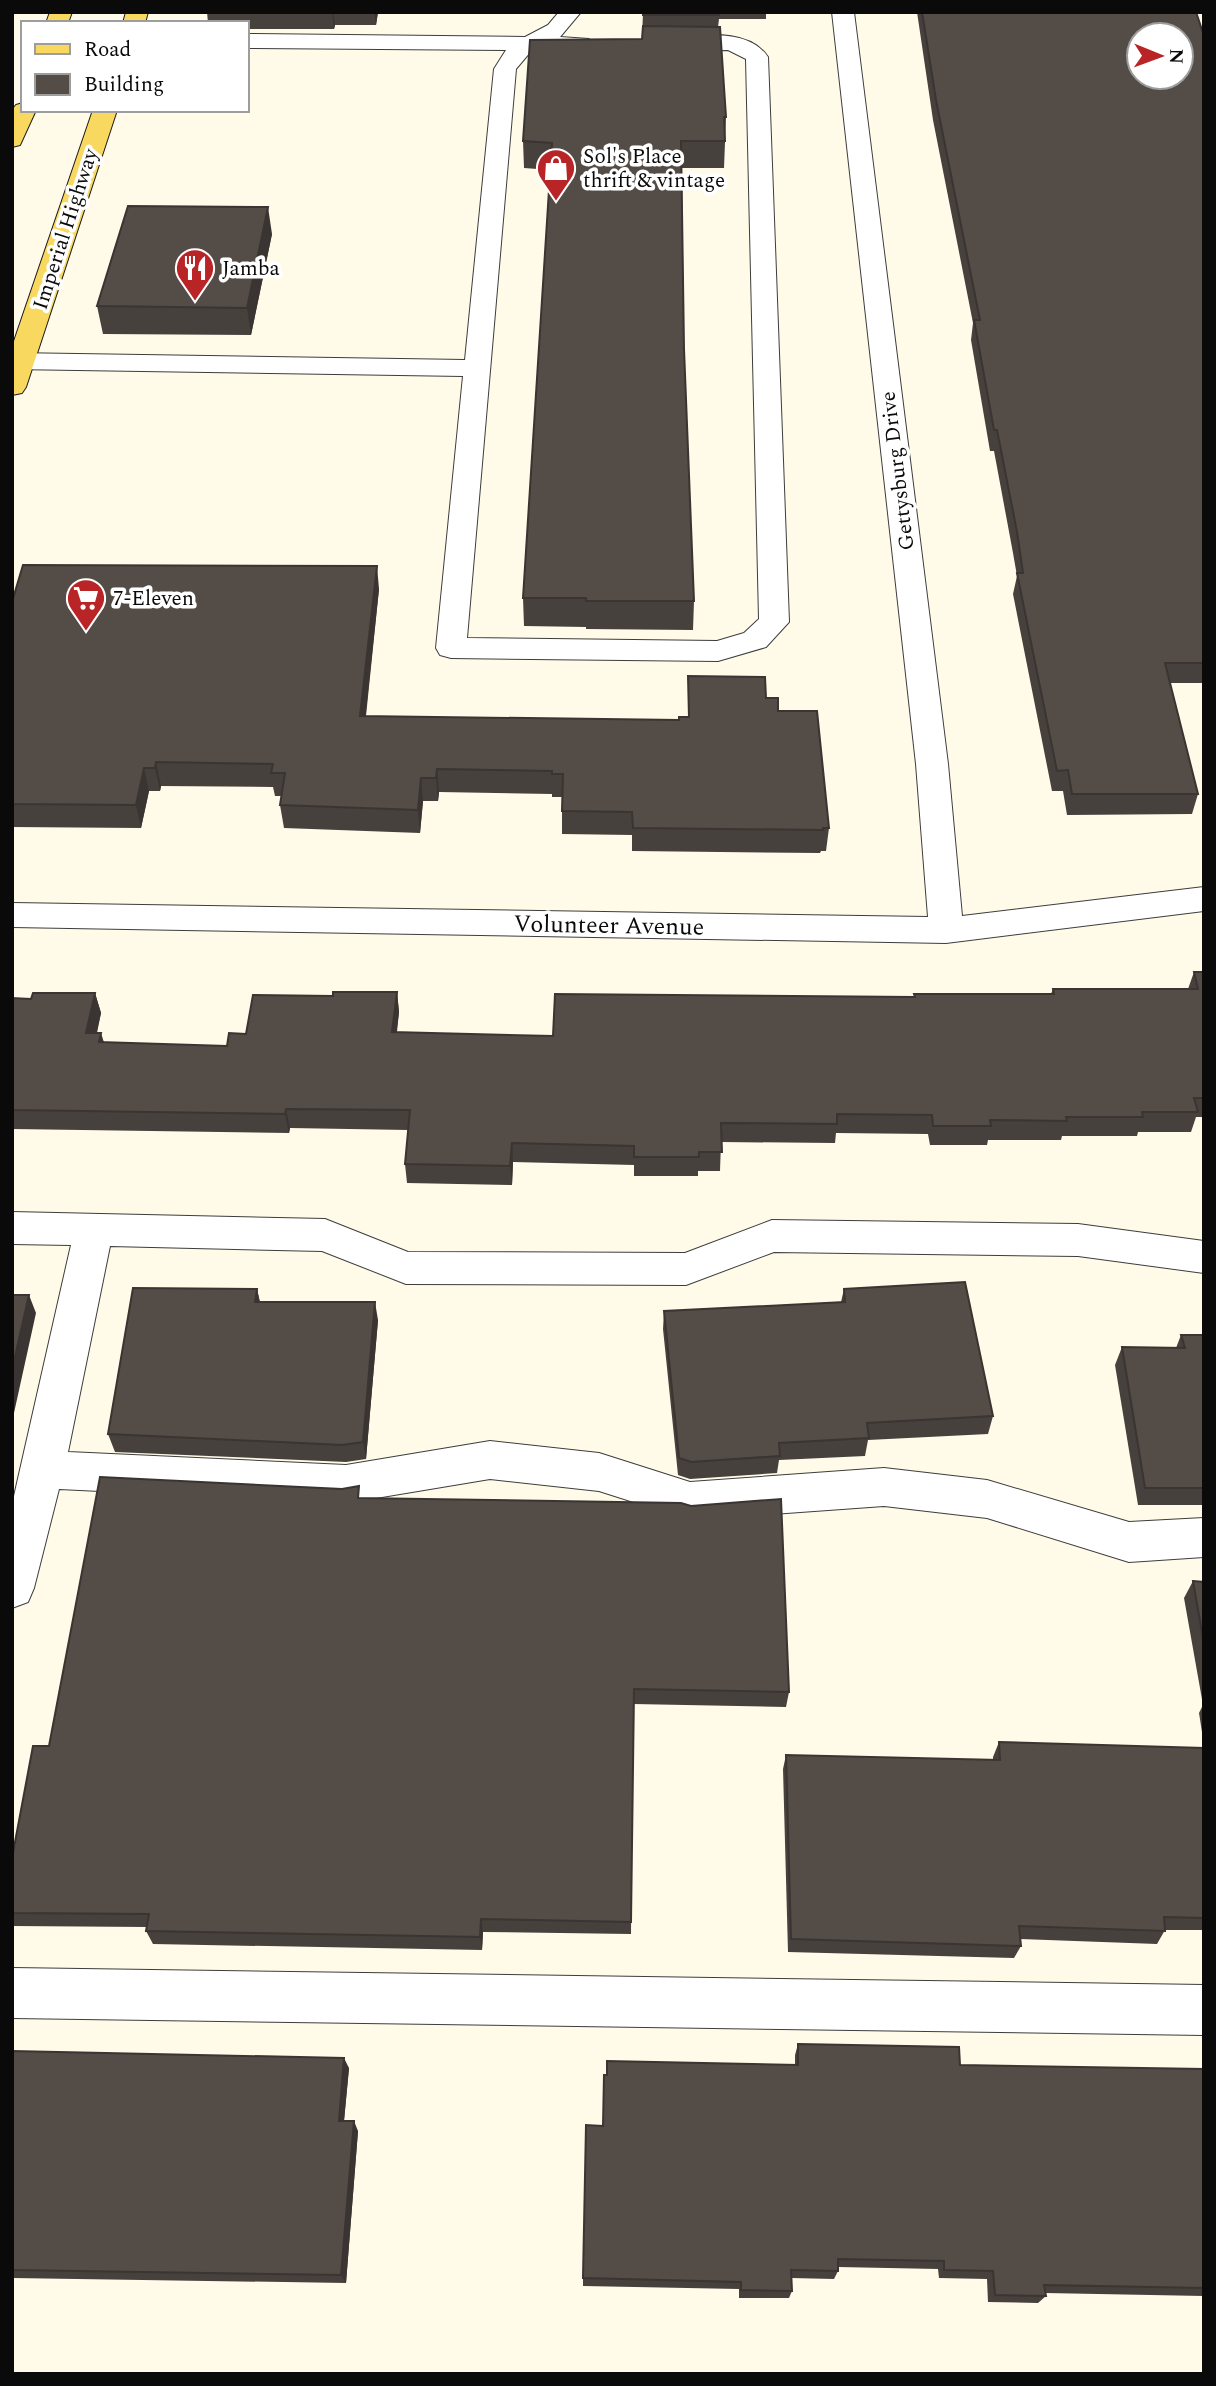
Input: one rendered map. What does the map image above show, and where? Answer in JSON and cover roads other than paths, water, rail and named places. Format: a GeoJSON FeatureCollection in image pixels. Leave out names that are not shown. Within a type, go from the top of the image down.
{"type":"FeatureCollection","features":[{"type":"Feature","properties":{"kind":"main road"},"geometry":{"type":"LineString","coordinates":[[12,140],[23,112]]}},
{"type":"Feature","properties":{"kind":"main road","name":"Imperial Highway"},"geometry":{"type":"LineString","coordinates":[[15,370],[104,112]]}},
{"type":"Feature","properties":{"kind":"street"},"geometry":{"type":"LineString","coordinates":[[570,12],[556,30],[525,44],[512,55],[505,69],[451,649],[718,652],[755,640],[774,622],[757,57],[748,47],[732,44],[649,44]]}},
{"type":"Feature","properties":{"kind":"street","name":"Gettysburg Drive"},"geometry":{"type":"LineString","coordinates":[[843,12],[932,764],[946,930]]}},
{"type":"Feature","properties":{"kind":"street"},"geometry":{"type":"LineString","coordinates":[[248,41],[608,44]]}},
{"type":"Feature","properties":{"kind":"street"},"geometry":{"type":"LineString","coordinates":[[15,370],[477,368]]}},
{"type":"Feature","properties":{"kind":"street","name":"Volunteer Avenue"},"geometry":{"type":"LineString","coordinates":[[12,915],[946,930],[1204,899]]}},
{"type":"Feature","properties":{"kind":"street"},"geometry":{"type":"LineString","coordinates":[[12,1228],[326,1235],[406,1268],[686,1269],[772,1236],[1078,1240],[1204,1257]]}},
{"type":"Feature","properties":{"kind":"street"},"geometry":{"type":"LineString","coordinates":[[12,1588],[43,1470],[94,1229]]}},
{"type":"Feature","properties":{"kind":"street"},"geometry":{"type":"LineString","coordinates":[[43,1470],[346,1484],[490,1460],[599,1472],[690,1501],[884,1487],[987,1499],[1129,1542],[1204,1537]]}},
{"type":"Feature","properties":{"kind":"street"},"geometry":{"type":"LineString","coordinates":[[12,1993],[1204,2010]]}},
{"type":"Feature","properties":{"kind":"place","name":"Sol's Place thrift & vintage"},"geometry":{"type":"Point","coordinates":[556,202]}},
{"type":"Feature","properties":{"kind":"place","name":"Jamba"},"geometry":{"type":"Point","coordinates":[195,302]}},
{"type":"Feature","properties":{"kind":"place","name":"7-Eleven"},"geometry":{"type":"Point","coordinates":[86,632]}}]}
